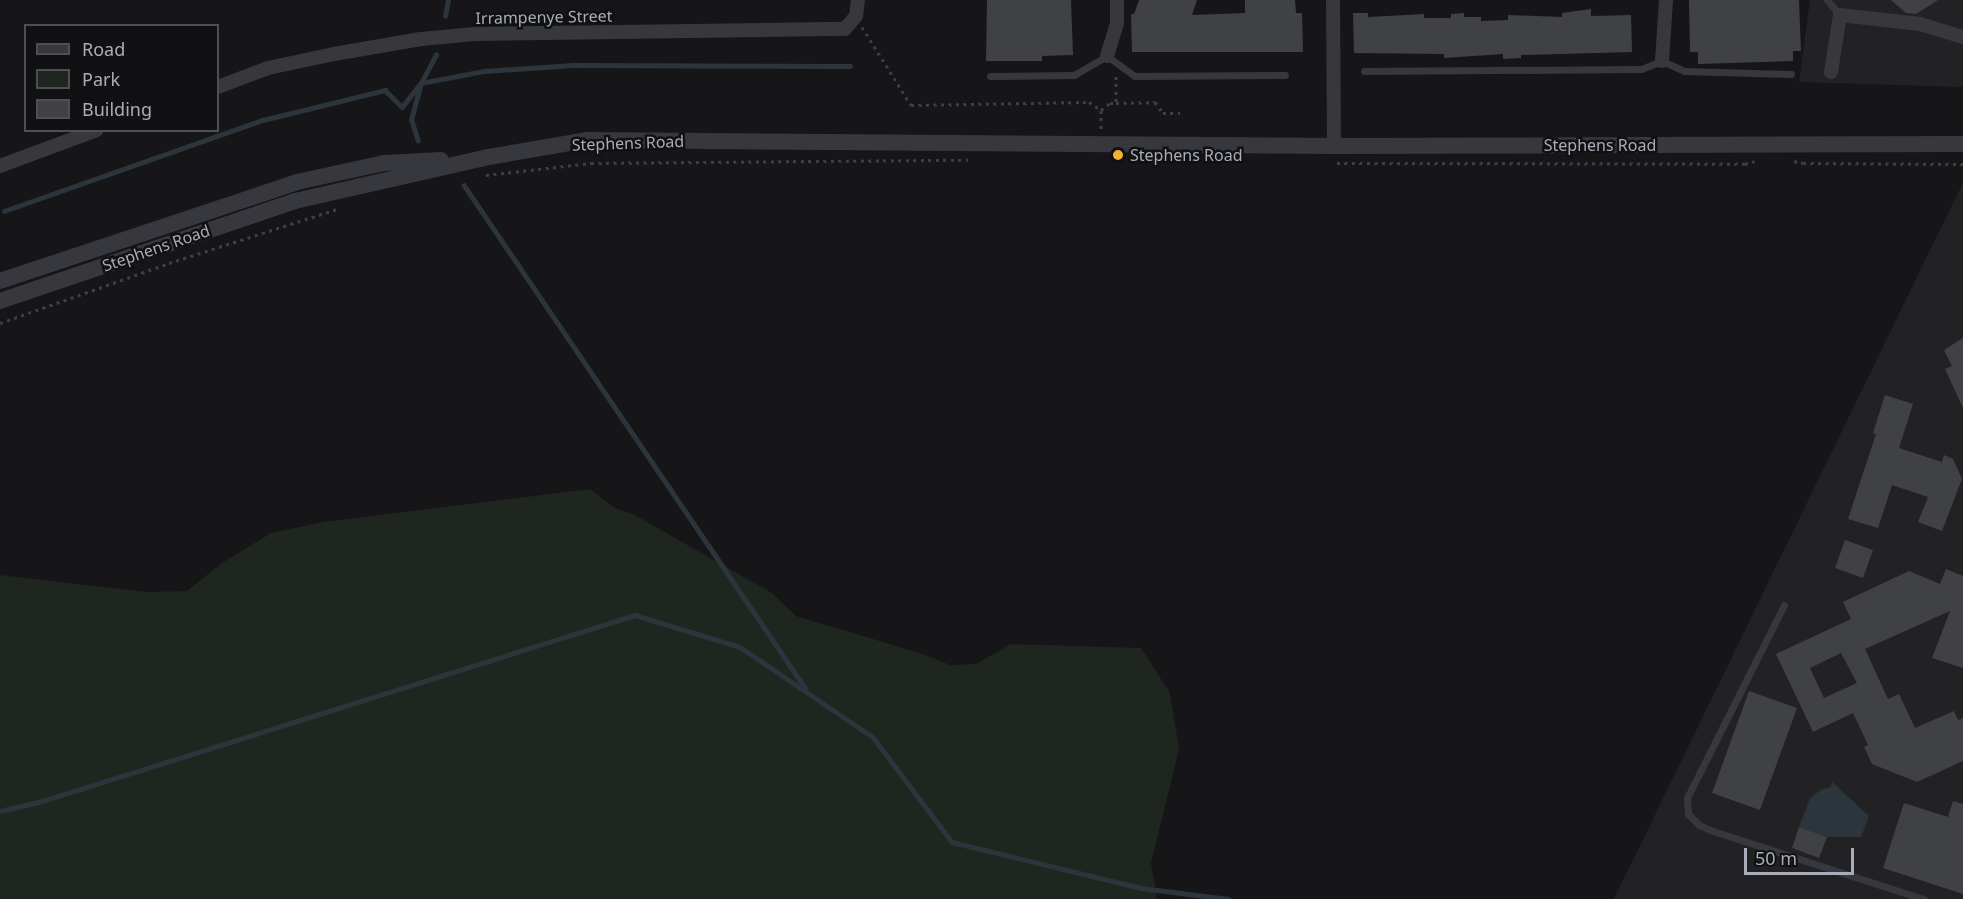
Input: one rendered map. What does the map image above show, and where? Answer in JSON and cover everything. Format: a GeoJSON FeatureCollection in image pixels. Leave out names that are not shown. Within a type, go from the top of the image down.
{"type":"FeatureCollection","features":[{"type":"Feature","properties":{"kind":"street"},"geometry":{"type":"LineString","coordinates":[[856,16],[858,0]]}},
{"type":"Feature","properties":{"kind":"street"},"geometry":{"type":"LineString","coordinates":[[1107,56],[1117,23],[1117,0]]}},
{"type":"Feature","properties":{"kind":"street"},"geometry":{"type":"LineString","coordinates":[[1333,0],[1333,154]]}},
{"type":"Feature","properties":{"kind":"street"},"geometry":{"type":"LineString","coordinates":[[1662,61],[1666,0]]}},
{"type":"Feature","properties":{"kind":"street"},"geometry":{"type":"LineString","coordinates":[[1831,72],[1840,15],[1920,24],[1963,37]]}},
{"type":"Feature","properties":{"kind":"street","name":"Irrampenye Street"},"geometry":{"type":"LineString","coordinates":[[219,87],[268,68],[422,39],[475,34],[824,31],[845,29],[856,16]]}},
{"type":"Feature","properties":{"kind":"street"},"geometry":{"type":"LineString","coordinates":[[0,166],[93,132]]}},
{"type":"Feature","properties":{"kind":"street","name":"Stephens Road"},"geometry":{"type":"LineString","coordinates":[[0,301],[295,201],[489,157],[586,141],[1101,143],[1333,154],[1963,144]]}},
{"type":"Feature","properties":{"kind":"street"},"geometry":{"type":"LineString","coordinates":[[0,282],[297,182],[384,163],[489,157]]}},
{"type":"Feature","properties":{"kind":"lane"},"geometry":{"type":"LineString","coordinates":[[1827,0],[1840,15]]}},
{"type":"Feature","properties":{"kind":"lane"},"geometry":{"type":"LineString","coordinates":[[990,76],[1074,75],[1107,56],[1135,76],[1285,75]]}},
{"type":"Feature","properties":{"kind":"lane"},"geometry":{"type":"LineString","coordinates":[[1364,71],[1641,69],[1662,61],[1684,71],[1791,74]]}},
{"type":"Feature","properties":{"kind":"lane"},"geometry":{"type":"LineString","coordinates":[[1784,605],[1687,798],[1688,814],[1699,825],[1713,831],[1924,899]]}},
{"type":"Feature","properties":{"kind":"path"},"geometry":{"type":"LineString","coordinates":[[856,16],[911,105],[1089,102],[1101,110]]}},
{"type":"Feature","properties":{"kind":"path"},"geometry":{"type":"LineString","coordinates":[[1116,103],[1116,75],[1123,68]]}},
{"type":"Feature","properties":{"kind":"path"},"geometry":{"type":"LineString","coordinates":[[1101,110],[1110,103],[1155,102],[1163,113],[1180,113]]}},
{"type":"Feature","properties":{"kind":"path"},"geometry":{"type":"LineString","coordinates":[[1101,110],[1101,143]]}},
{"type":"Feature","properties":{"kind":"path"},"geometry":{"type":"LineString","coordinates":[[1333,154],[1342,164],[1745,164],[1763,158]]}},
{"type":"Feature","properties":{"kind":"path"},"geometry":{"type":"LineString","coordinates":[[482,175],[591,163],[970,160]]}},
{"type":"Feature","properties":{"kind":"path"},"geometry":{"type":"LineString","coordinates":[[1793,160],[1803,163],[1963,164]]}},
{"type":"Feature","properties":{"kind":"path"},"geometry":{"type":"LineString","coordinates":[[0,323],[169,263],[346,206]]}},
{"type":"Feature","properties":{"kind":"shaded area"},"geometry":{"type":"Polygon","coordinates":[[[1810,0],[1963,0],[1963,87],[1799,82],[1810,0]]]}},
{"type":"Feature","properties":{"kind":"shaded area"},"geometry":{"type":"Polygon","coordinates":[[[1963,183],[1963,899],[1614,899],[1953,203],[1963,183]]]}},
{"type":"Feature","properties":{"kind":"shaded area"},"geometry":{"type":"Polygon","coordinates":[[[1832,782],[1869,816],[1861,837],[1827,837],[1799,827],[1810,798],[1822,789],[1831,787],[1832,782]]]}},
{"type":"Feature","properties":{"kind":"green space"},"geometry":{"type":"Polygon","coordinates":[[[590,489],[615,508],[633,514],[772,593],[796,616],[923,654],[950,665],[976,664],[1011,644],[1141,648],[1170,693],[1179,749],[1151,863],[1157,899],[0,899],[0,575],[146,592],[187,591],[222,563],[271,533],[323,522],[590,489]]]}},
{"type":"Feature","properties":{"kind":"building"},"geometry":{"type":"Polygon","coordinates":[[[987,0],[1071,0],[1073,55],[1042,56],[1042,61],[986,61],[987,0]]]}},
{"type":"Feature","properties":{"kind":"building"},"geometry":{"type":"Polygon","coordinates":[[[1139,0],[1197,0],[1192,15],[1245,13],[1245,0],[1295,0],[1296,13],[1302,13],[1303,52],[1132,52],[1131,14],[1134,14],[1139,0]]]}},
{"type":"Feature","properties":{"kind":"building"},"geometry":{"type":"Polygon","coordinates":[[[1689,0],[1799,0],[1801,51],[1793,51],[1793,61],[1698,64],[1698,52],[1690,52],[1689,0]]]}},
{"type":"Feature","properties":{"kind":"building"},"geometry":{"type":"Polygon","coordinates":[[[1891,0],[1938,0],[1916,14],[1906,13],[1891,0]]]}},
{"type":"Feature","properties":{"kind":"building"},"geometry":{"type":"Polygon","coordinates":[[[1591,9],[1591,16],[1631,15],[1632,52],[1521,55],[1521,58],[1503,59],[1503,54],[1444,58],[1444,54],[1354,53],[1353,13],[1368,13],[1368,17],[1424,14],[1424,18],[1451,18],[1451,14],[1464,13],[1464,17],[1481,17],[1481,21],[1508,20],[1508,15],[1562,17],[1562,13],[1591,9]]]}},
{"type":"Feature","properties":{"kind":"building"},"geometry":{"type":"Polygon","coordinates":[[[1963,338],[1963,408],[1945,369],[1952,366],[1944,350],[1963,338]]]}},
{"type":"Feature","properties":{"kind":"building"},"geometry":{"type":"Polygon","coordinates":[[[1885,395],[1913,404],[1899,448],[1942,462],[1944,455],[1953,459],[1962,479],[1942,531],[1918,522],[1928,497],[1892,485],[1878,528],[1848,519],[1876,434],[1873,433],[1885,395]]]}},
{"type":"Feature","properties":{"kind":"building"},"geometry":{"type":"Polygon","coordinates":[[[1845,540],[1873,550],[1863,578],[1835,568],[1845,540]]]}},
{"type":"Feature","properties":{"kind":"building"},"geometry":{"type":"Polygon","coordinates":[[[1946,569],[1963,576],[1963,668],[1932,658],[1950,611],[1865,649],[1888,699],[1899,694],[1915,728],[1954,711],[1958,720],[1963,718],[1963,761],[1917,782],[1872,764],[1864,747],[1868,745],[1853,713],[1813,732],[1776,654],[1851,619],[1843,602],[1909,571],[1940,584],[1946,569]],[[1841,653],[1810,668],[1824,698],[1857,683],[1841,653]]]}},
{"type":"Feature","properties":{"kind":"building"},"geometry":{"type":"Polygon","coordinates":[[[1749,691],[1797,708],[1760,810],[1712,793],[1749,691]]]}},
{"type":"Feature","properties":{"kind":"building"},"geometry":{"type":"Polygon","coordinates":[[[1953,801],[1963,804],[1963,894],[1883,868],[1904,803],[1948,817],[1953,801]]]}},
{"type":"Feature","properties":{"kind":"building"},"geometry":{"type":"Polygon","coordinates":[[[1799,827],[1827,837],[1819,858],[1792,848],[1799,827]]]}},
{"type":"Feature","properties":{"kind":"waterway"},"geometry":{"type":"LineString","coordinates":[[445,16],[448,0]]}},
{"type":"Feature","properties":{"kind":"waterway"},"geometry":{"type":"LineString","coordinates":[[418,141],[411,120],[421,83],[436,55]]}},
{"type":"Feature","properties":{"kind":"waterway"},"geometry":{"type":"LineString","coordinates":[[4,211],[263,120],[385,90],[402,107],[421,83],[484,71],[573,65],[850,66]]}},
{"type":"Feature","properties":{"kind":"waterway"},"geometry":{"type":"LineString","coordinates":[[464,185],[806,689]]}},
{"type":"Feature","properties":{"kind":"waterway"},"geometry":{"type":"LineString","coordinates":[[0,811],[36,803],[635,615],[740,647],[873,737],[952,842],[1141,888],[1228,899]]}},
{"type":"Feature","properties":{"kind":"place","name":"Stephens Road"},"geometry":{"type":"Point","coordinates":[1118,155]}}]}
